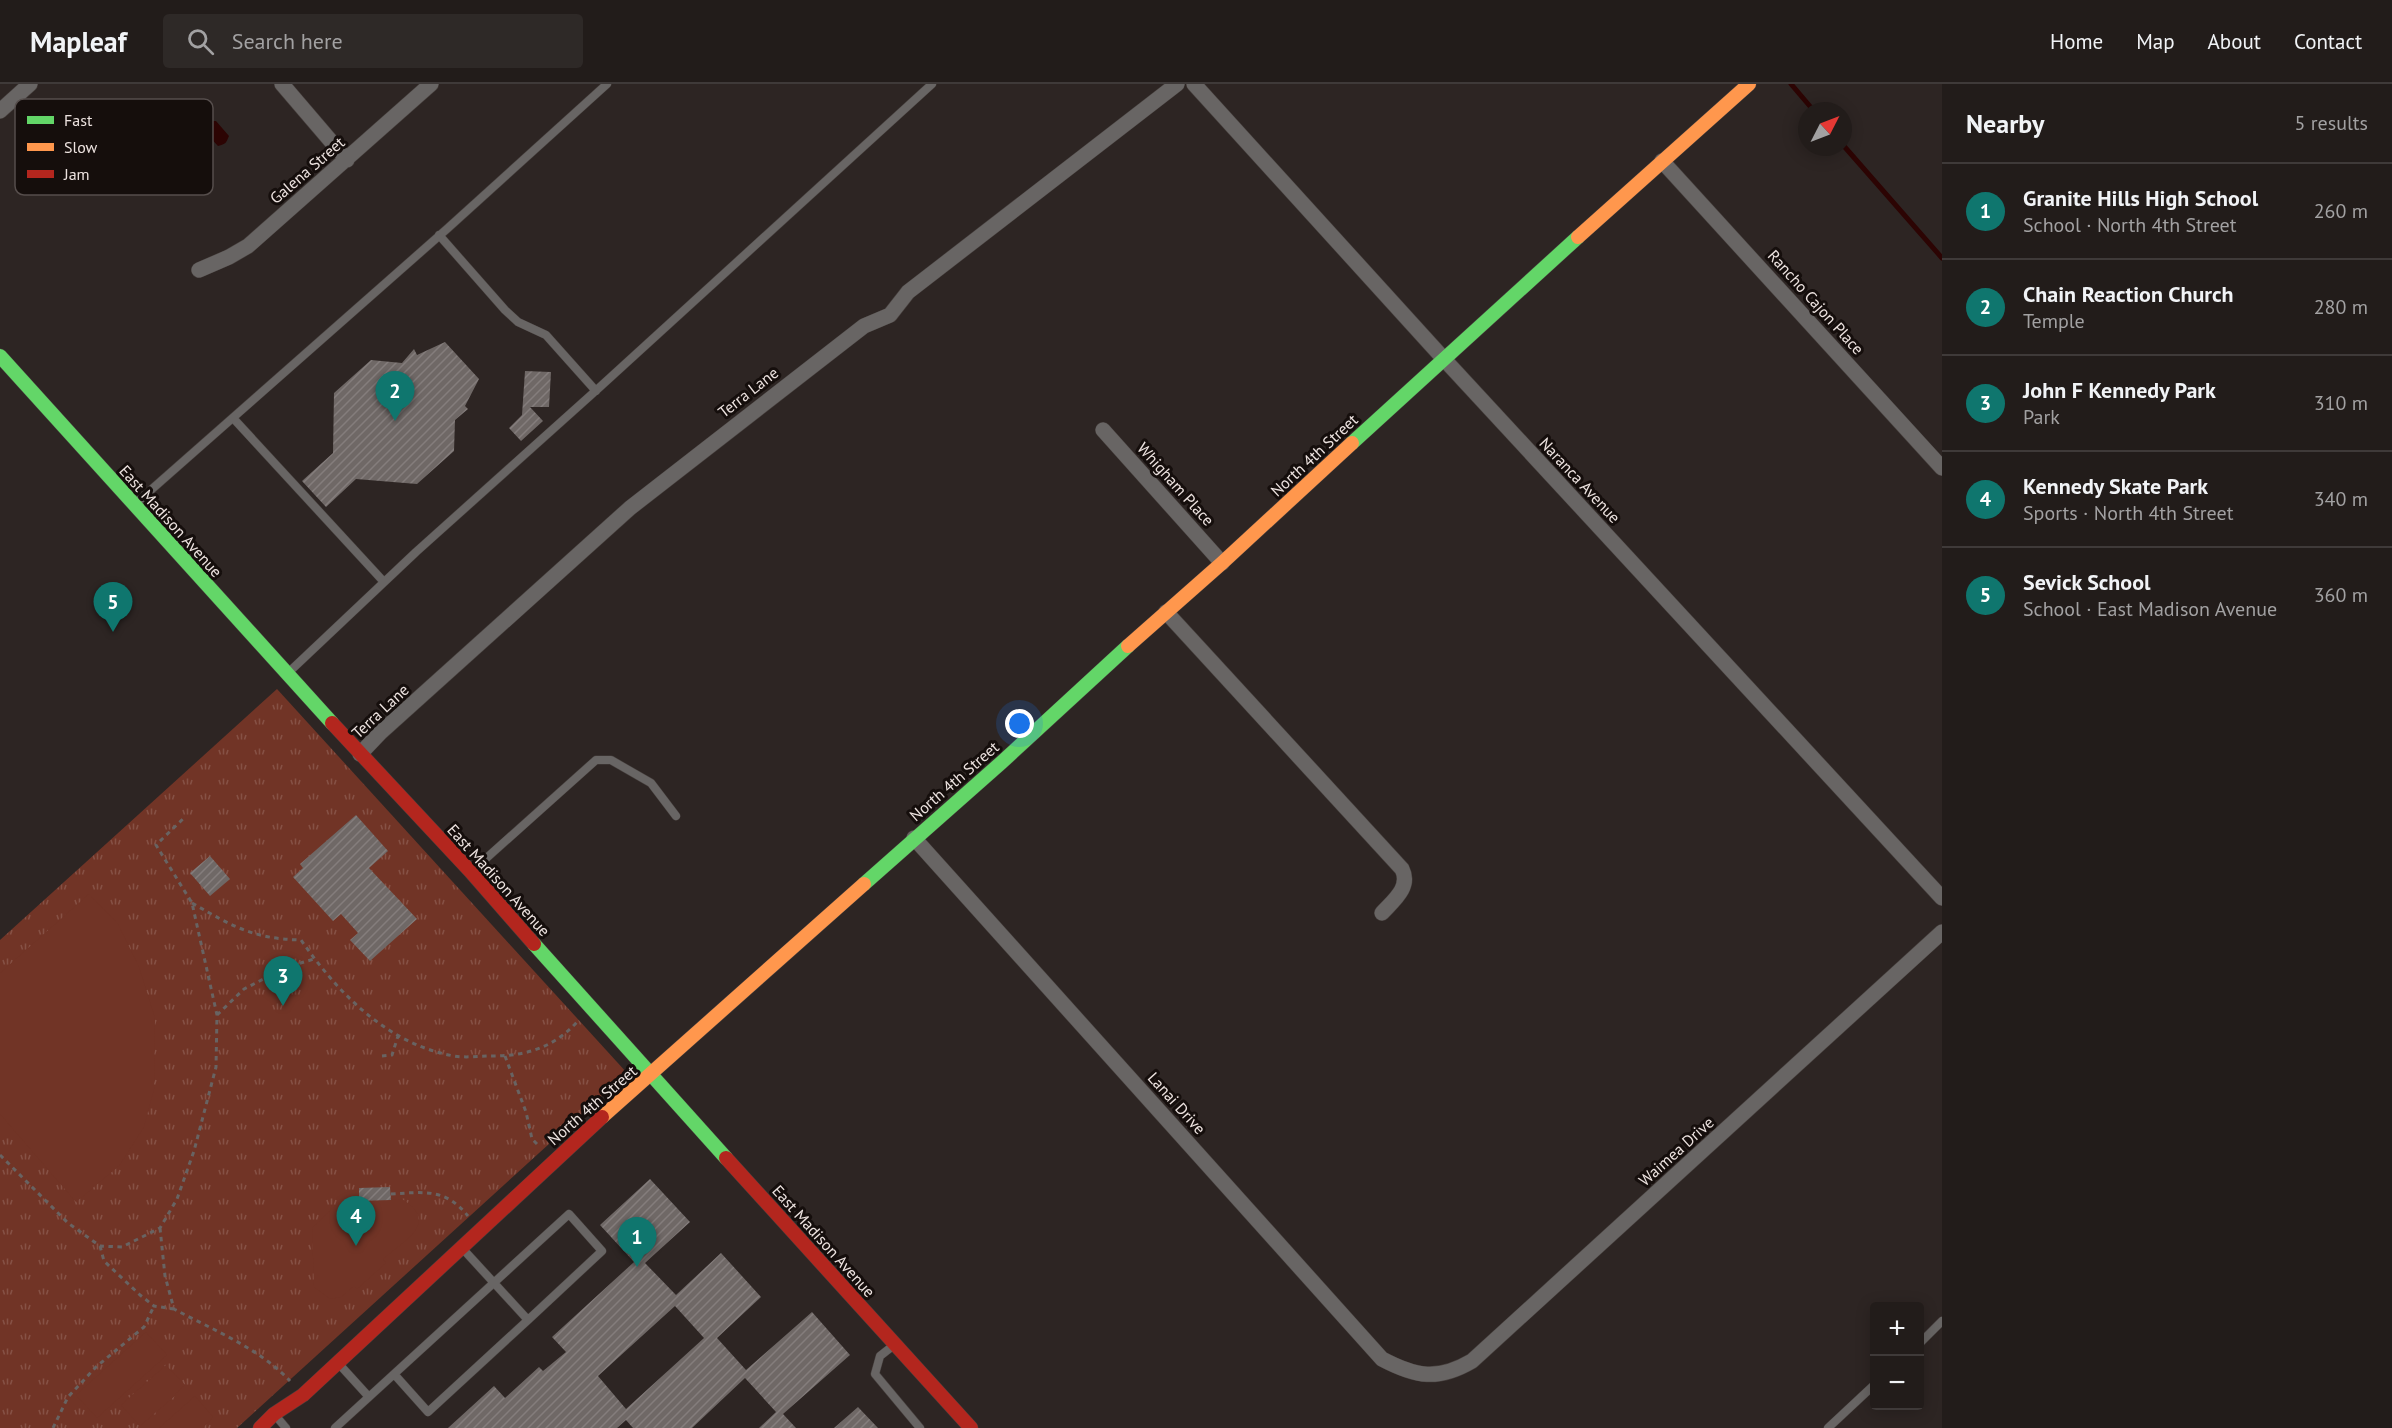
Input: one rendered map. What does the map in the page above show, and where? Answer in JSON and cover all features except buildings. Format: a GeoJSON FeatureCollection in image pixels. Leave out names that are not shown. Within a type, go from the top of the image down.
{"type":"FeatureCollection","features":[{"type":"Feature","properties":{"kind":"street"},"geometry":{"type":"LineString","coordinates":[[0,111],[30,84]]}},
{"type":"Feature","properties":{"kind":"street"},"geometry":{"type":"LineString","coordinates":[[282,84],[347,160]]}},
{"type":"Feature","properties":{"kind":"street","name":"Galena Street"},"geometry":{"type":"LineString","coordinates":[[199,270],[248,246],[431,84]]}},
{"type":"Feature","properties":{"kind":"street","name":"Terra Lane"},"geometry":{"type":"LineString","coordinates":[[360,754],[630,508],[864,326],[890,315],[908,292],[1177,84]]}},
{"type":"Feature","properties":{"kind":"street","name":"Naranca Avenue"},"geometry":{"type":"LineString","coordinates":[[1194,84],[1443,358],[1942,898]]}},
{"type":"Feature","properties":{"kind":"street","name":"North 4th Street"},"geometry":{"type":"LineString","coordinates":[[260,1428],[274,1414],[303,1395],[552,1161],[1222,563],[1443,358],[1749,84]]}},
{"type":"Feature","properties":{"kind":"street","name":"Rancho Cajon Place"},"geometry":{"type":"LineString","coordinates":[[1662,161],[1942,468]]}},
{"type":"Feature","properties":{"kind":"street","name":"East Madison Avenue"},"geometry":{"type":"LineString","coordinates":[[0,356],[360,754],[471,872],[590,1008],[971,1428]]}},
{"type":"Feature","properties":{"kind":"street","name":"Whigham Place"},"geometry":{"type":"LineString","coordinates":[[1104,430],[1222,563]]}},
{"type":"Feature","properties":{"kind":"street"},"geometry":{"type":"LineString","coordinates":[[1166,612],[1402,869],[1405,876],[1404,886],[1382,914]]}},
{"type":"Feature","properties":{"kind":"street","name":"Lanai Drive"},"geometry":{"type":"LineString","coordinates":[[914,838],[1382,1359],[1410,1373],[1423,1375]]}},
{"type":"Feature","properties":{"kind":"street","name":"Waimea Drive"},"geometry":{"type":"LineString","coordinates":[[1423,1375],[1455,1371],[1472,1361],[1942,932]]}},
{"type":"Feature","properties":{"kind":"lane"},"geometry":{"type":"LineString","coordinates":[[135,505],[607,84]]}},
{"type":"Feature","properties":{"kind":"lane"},"geometry":{"type":"LineString","coordinates":[[288,673],[384,582],[932,84]]}},
{"type":"Feature","properties":{"kind":"lane"},"geometry":{"type":"LineString","coordinates":[[439,235],[505,310],[518,322],[546,335],[596,391]]}},
{"type":"Feature","properties":{"kind":"lane"},"geometry":{"type":"LineString","coordinates":[[233,418],[384,582]]}},
{"type":"Feature","properties":{"kind":"lane"},"geometry":{"type":"LineString","coordinates":[[471,872],[596,760],[611,760],[651,783],[676,816]]}},
{"type":"Feature","properties":{"kind":"lane"},"geometry":{"type":"LineString","coordinates":[[335,1428],[394,1374],[495,1283],[569,1214],[602,1251],[428,1413],[394,1374]]}},
{"type":"Feature","properties":{"kind":"lane"},"geometry":{"type":"LineString","coordinates":[[461,1247],[528,1320]]}},
{"type":"Feature","properties":{"kind":"lane"},"geometry":{"type":"LineString","coordinates":[[1924,1339],[1942,1321]]}},
{"type":"Feature","properties":{"kind":"lane"},"geometry":{"type":"LineString","coordinates":[[895,1344],[880,1356],[875,1374],[920,1428]]}},
{"type":"Feature","properties":{"kind":"lane"},"geometry":{"type":"LineString","coordinates":[[338,1362],[369,1397]]}},
{"type":"Feature","properties":{"kind":"lane"},"geometry":{"type":"LineString","coordinates":[[1828,1428],[1870,1390]]}},
{"type":"Feature","properties":{"kind":"lane"},"geometry":{"type":"LineString","coordinates":[[274,1414],[286,1428]]}},
{"type":"Feature","properties":{"kind":"path"},"geometry":{"type":"LineString","coordinates":[[0,1155],[68,1223],[100,1246],[122,1247],[160,1228],[177,1199],[202,1123],[216,1067],[217,1015],[192,903],[156,844],[185,817]]}},
{"type":"Feature","properties":{"kind":"path"},"geometry":{"type":"LineString","coordinates":[[192,903],[237,929],[277,939],[301,940],[322,971],[365,1013],[404,1041],[455,1056],[505,1056],[548,1047],[569,1031],[590,1008]]}},
{"type":"Feature","properties":{"kind":"path"},"geometry":{"type":"LineString","coordinates":[[217,1015],[244,989],[287,968],[314,959]]}},
{"type":"Feature","properties":{"kind":"path"},"geometry":{"type":"LineString","coordinates":[[382,1056],[392,1055],[398,1036]]}},
{"type":"Feature","properties":{"kind":"path"},"geometry":{"type":"LineString","coordinates":[[505,1056],[526,1112],[532,1139],[552,1161]]}},
{"type":"Feature","properties":{"kind":"path"},"geometry":{"type":"LineString","coordinates":[[391,1194],[415,1192],[445,1195],[456,1202],[469,1217]]}},
{"type":"Feature","properties":{"kind":"path"},"geometry":{"type":"LineString","coordinates":[[160,1228],[165,1276],[174,1309]]}},
{"type":"Feature","properties":{"kind":"path"},"geometry":{"type":"LineString","coordinates":[[100,1246],[104,1261],[154,1306],[174,1309],[275,1365],[303,1395]]}},
{"type":"Feature","properties":{"kind":"path"},"geometry":{"type":"LineString","coordinates":[[53,1428],[68,1398],[96,1367],[144,1327],[154,1306]]}},
{"type":"Feature","properties":{"kind":"green space"},"geometry":{"type":"Polygon","coordinates":[[[277,689],[627,1073],[237,1428],[0,1428],[0,940],[277,689]]]}},
{"type":"Feature","properties":{"kind":"green space"},"geometry":{"type":"Polygon","coordinates":[[[89,894],[118,924],[139,967],[155,1018],[154,1089],[144,1127],[119,1166],[76,1202],[0,1114],[0,973],[89,894]]]}},
{"type":"Feature","properties":{"kind":"green space"},"geometry":{"type":"Polygon","coordinates":[[[402,1199],[413,1208],[418,1216],[418,1224],[409,1238],[383,1259],[386,1263],[357,1289],[354,1286],[341,1297],[330,1299],[314,1287],[312,1228],[339,1202],[402,1199]]]}},
{"type":"Feature","properties":{"kind":"green space"},"geometry":{"type":"Polygon","coordinates":[[[146,1332],[167,1355],[97,1418],[76,1395],[146,1332]]]}},
{"type":"Feature","properties":{"kind":"green space"},"geometry":{"type":"Polygon","coordinates":[[[166,1365],[185,1385],[140,1426],[121,1405],[166,1365]]]}},
{"type":"Feature","properties":{"kind":"green space"},"geometry":{"type":"Polygon","coordinates":[[[195,1396],[213,1417],[203,1428],[159,1428],[195,1396]]]}},
{"type":"Feature","properties":{"kind":"shaded area"},"geometry":{"type":"Polygon","coordinates":[[[213,121],[216,121],[229,136],[224,144],[218,146],[213,141],[213,121]]]}},
{"type":"Feature","properties":{"kind":"waterway"},"geometry":{"type":"LineString","coordinates":[[1791,84],[1806,102]]}},
{"type":"Feature","properties":{"kind":"waterway"},"geometry":{"type":"LineString","coordinates":[[1852,155],[1942,258]]}},
{"type":"Feature","properties":{"kind":"traffic: fast"},"geometry":{"type":"LineString","coordinates":[[1352,443],[1578,237]]}},
{"type":"Feature","properties":{"kind":"traffic: fast"},"geometry":{"type":"LineString","coordinates":[[0,356],[332,723]]}},
{"type":"Feature","properties":{"kind":"traffic: fast"},"geometry":{"type":"LineString","coordinates":[[864,884],[1128,646]]}},
{"type":"Feature","properties":{"kind":"traffic: fast"},"geometry":{"type":"LineString","coordinates":[[534,944],[726,1158]]}},
{"type":"Feature","properties":{"kind":"traffic: slow"},"geometry":{"type":"LineString","coordinates":[[1578,237],[1749,84]]}},
{"type":"Feature","properties":{"kind":"traffic: slow"},"geometry":{"type":"LineString","coordinates":[[1128,646],[1352,443]]}},
{"type":"Feature","properties":{"kind":"traffic: slow"},"geometry":{"type":"LineString","coordinates":[[602,1117],[864,884]]}},
{"type":"Feature","properties":{"kind":"traffic: jam"},"geometry":{"type":"LineString","coordinates":[[332,723],[471,872],[534,944]]}},
{"type":"Feature","properties":{"kind":"traffic: jam"},"geometry":{"type":"LineString","coordinates":[[260,1428],[274,1414],[303,1395],[602,1117]]}},
{"type":"Feature","properties":{"kind":"traffic: jam"},"geometry":{"type":"LineString","coordinates":[[726,1158],[971,1428]]}},
{"type":"Feature","properties":{"kind":"place","name":"Chain Reaction Church"},"geometry":{"type":"Point","coordinates":[395,421]}},
{"type":"Feature","properties":{"kind":"place","name":"Sevick School"},"geometry":{"type":"Point","coordinates":[113,632]}},
{"type":"Feature","properties":{"kind":"place","name":"John F Kennedy Park"},"geometry":{"type":"Point","coordinates":[283,1006]}},
{"type":"Feature","properties":{"kind":"place","name":"Kennedy Skate Park"},"geometry":{"type":"Point","coordinates":[356,1246]}},
{"type":"Feature","properties":{"kind":"place","name":"Granite Hills High School"},"geometry":{"type":"Point","coordinates":[637,1267]}}]}
